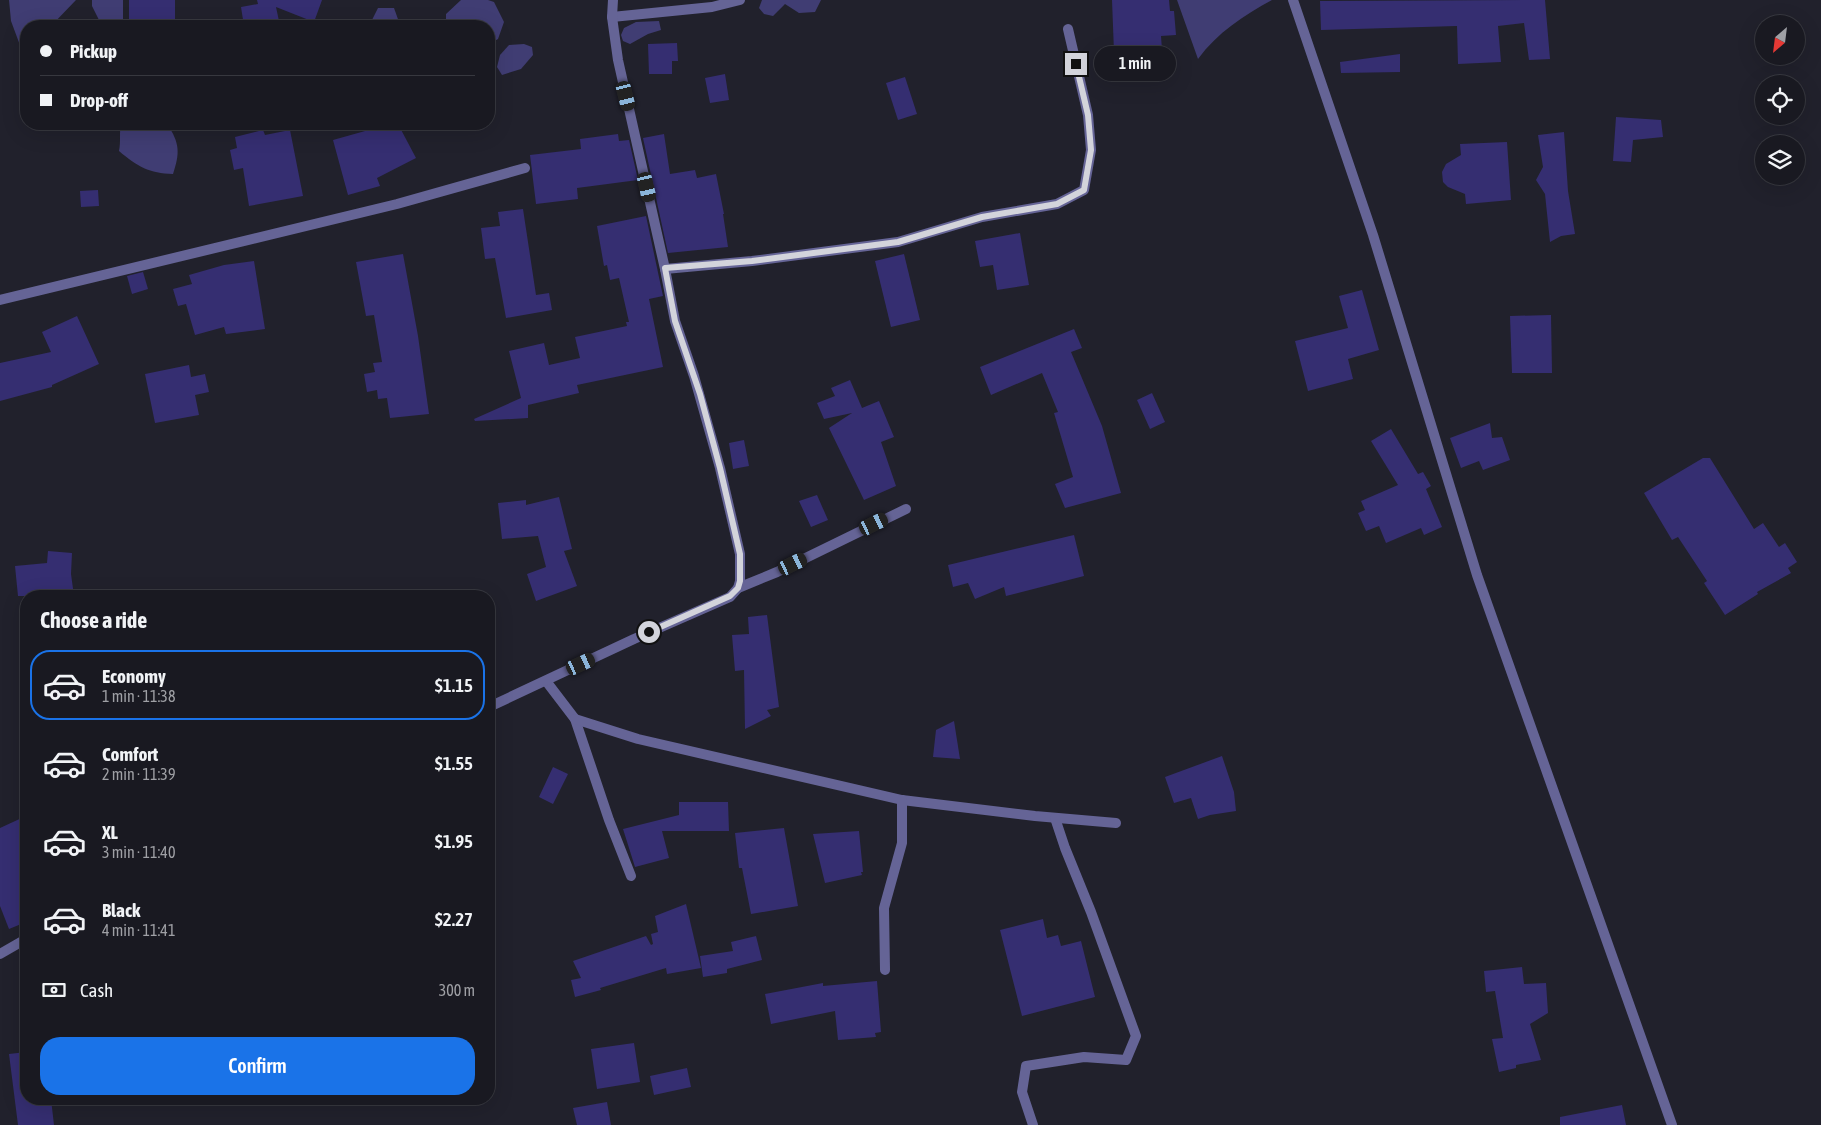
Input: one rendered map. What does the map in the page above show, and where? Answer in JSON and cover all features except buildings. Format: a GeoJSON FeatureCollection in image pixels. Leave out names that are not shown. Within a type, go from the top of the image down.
{"type":"FeatureCollection","features":[{"type":"Feature","properties":{"kind":"street"},"geometry":{"type":"LineString","coordinates":[[613,0],[612,17],[618,60],[665,268],[675,321],[697,385],[720,468],[740,554],[740,581],[738,588]]}},
{"type":"Feature","properties":{"kind":"street"},"geometry":{"type":"LineString","coordinates":[[612,17],[712,7],[740,0]]}},
{"type":"Feature","properties":{"kind":"street"},"geometry":{"type":"LineString","coordinates":[[1293,0],[1373,235],[1477,575],[1672,1125]]}},
{"type":"Feature","properties":{"kind":"street"},"geometry":{"type":"LineString","coordinates":[[665,268],[752,261],[898,242],[982,217],[1057,204],[1084,190],[1091,150],[1088,115],[1068,29]]}},
{"type":"Feature","properties":{"kind":"street"},"geometry":{"type":"LineString","coordinates":[[0,300],[397,204],[524,168]]}},
{"type":"Feature","properties":{"kind":"street"},"geometry":{"type":"LineString","coordinates":[[495,704],[730,596],[738,588],[777,572],[906,508]]}},
{"type":"Feature","properties":{"kind":"street"},"geometry":{"type":"LineString","coordinates":[[546,681],[575,719],[609,820],[631,876]]}},
{"type":"Feature","properties":{"kind":"street"},"geometry":{"type":"LineString","coordinates":[[575,719],[638,739],[902,800],[1055,818],[1116,823]]}},
{"type":"Feature","properties":{"kind":"street"},"geometry":{"type":"LineString","coordinates":[[885,970],[884,908],[902,843],[902,800]]}},
{"type":"Feature","properties":{"kind":"street"},"geometry":{"type":"LineString","coordinates":[[1033,1125],[1022,1092],[1026,1066],[1084,1057],[1126,1060],[1136,1036],[1055,818]]}},
{"type":"Feature","properties":{"kind":"street"},"geometry":{"type":"LineString","coordinates":[[0,954],[20,942]]}},
{"type":"Feature","properties":{"kind":"shaded area"},"geometry":{"type":"Polygon","coordinates":[[[9,0],[76,0],[57,20],[20,20],[20,45],[11,21],[9,0]]]}},
{"type":"Feature","properties":{"kind":"shaded area"},"geometry":{"type":"Polygon","coordinates":[[[92,0],[123,0],[123,20],[99,20],[92,6],[92,0]]]}},
{"type":"Feature","properties":{"kind":"shaded area"},"geometry":{"type":"Polygon","coordinates":[[[461,0],[488,0],[494,2],[504,22],[498,39],[495,41],[495,20],[446,20],[446,14],[461,0]]]}},
{"type":"Feature","properties":{"kind":"shaded area"},"geometry":{"type":"Polygon","coordinates":[[[762,0],[821,0],[815,12],[799,13],[785,4],[773,16],[764,14],[759,8],[762,0]]]}},
{"type":"Feature","properties":{"kind":"shaded area"},"geometry":{"type":"Polygon","coordinates":[[[1177,0],[1272,0],[1232,25],[1198,59],[1177,0]]]}},
{"type":"Feature","properties":{"kind":"shaded area"},"geometry":{"type":"Polygon","coordinates":[[[378,8],[394,8],[398,20],[372,20],[378,8]]]}},
{"type":"Feature","properties":{"kind":"shaded area"},"geometry":{"type":"Polygon","coordinates":[[[659,21],[661,30],[648,34],[630,44],[623,41],[621,35],[624,28],[636,22],[659,21]]]}},
{"type":"Feature","properties":{"kind":"shaded area"},"geometry":{"type":"Polygon","coordinates":[[[524,44],[532,47],[533,55],[521,69],[502,75],[497,67],[500,55],[509,45],[524,44]]]}},
{"type":"Feature","properties":{"kind":"shaded area"},"geometry":{"type":"Polygon","coordinates":[[[170,130],[178,148],[173,174],[150,171],[119,151],[120,131],[170,130]]]}},
{"type":"Feature","properties":{"kind":"route"},"geometry":{"type":"LineString","coordinates":[[649,632],[730,596],[738,588],[740,581],[740,554],[720,468],[694,376],[675,321],[665,268],[752,261],[898,242],[982,217],[1057,204],[1084,190],[1091,150],[1088,115],[1076,64]]}}]}
